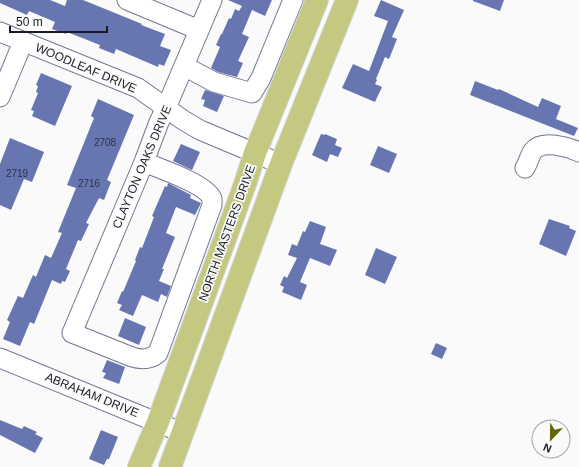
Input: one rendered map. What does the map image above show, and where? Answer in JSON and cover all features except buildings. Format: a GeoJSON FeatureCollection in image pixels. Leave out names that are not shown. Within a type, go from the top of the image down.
{"type":"FeatureCollection","features":[{"type":"Feature","properties":{"kind":"main road","name":"NORTH MASTERS DRIVE"},"geometry":{"type":"LineString","coordinates":[[139,467],[158,422],[255,153],[317,0]]}},
{"type":"Feature","properties":{"kind":"main road"},"geometry":{"type":"LineString","coordinates":[[170,467],[281,164],[347,0]]}},
{"type":"Feature","properties":{"kind":"street"},"geometry":{"type":"LineString","coordinates":[[127,0],[199,30]]}},
{"type":"Feature","properties":{"kind":"street","name":"CLAYTON OAKS DRIVE"},"geometry":{"type":"LineString","coordinates":[[144,162],[190,181],[207,191],[212,199],[212,205],[158,353],[154,356],[141,360],[132,358],[72,333],[144,162],[159,122],[212,0]]}},
{"type":"Feature","properties":{"kind":"street"},"geometry":{"type":"LineString","coordinates":[[184,66],[214,82],[252,93],[261,78],[293,0]]}},
{"type":"Feature","properties":{"kind":"street","name":"WOODLEAF DRIVE"},"geometry":{"type":"LineString","coordinates":[[0,32],[138,88],[200,130],[281,164]]}},
{"type":"Feature","properties":{"kind":"street"},"geometry":{"type":"LineString","coordinates":[[0,97],[23,42]]}},
{"type":"Feature","properties":{"kind":"street"},"geometry":{"type":"LineString","coordinates":[[525,168],[533,150],[541,146],[558,145],[579,152]]}},
{"type":"Feature","properties":{"kind":"street","name":"ABRAHAM DRIVE"},"geometry":{"type":"LineString","coordinates":[[0,358],[183,433]]}}]}
